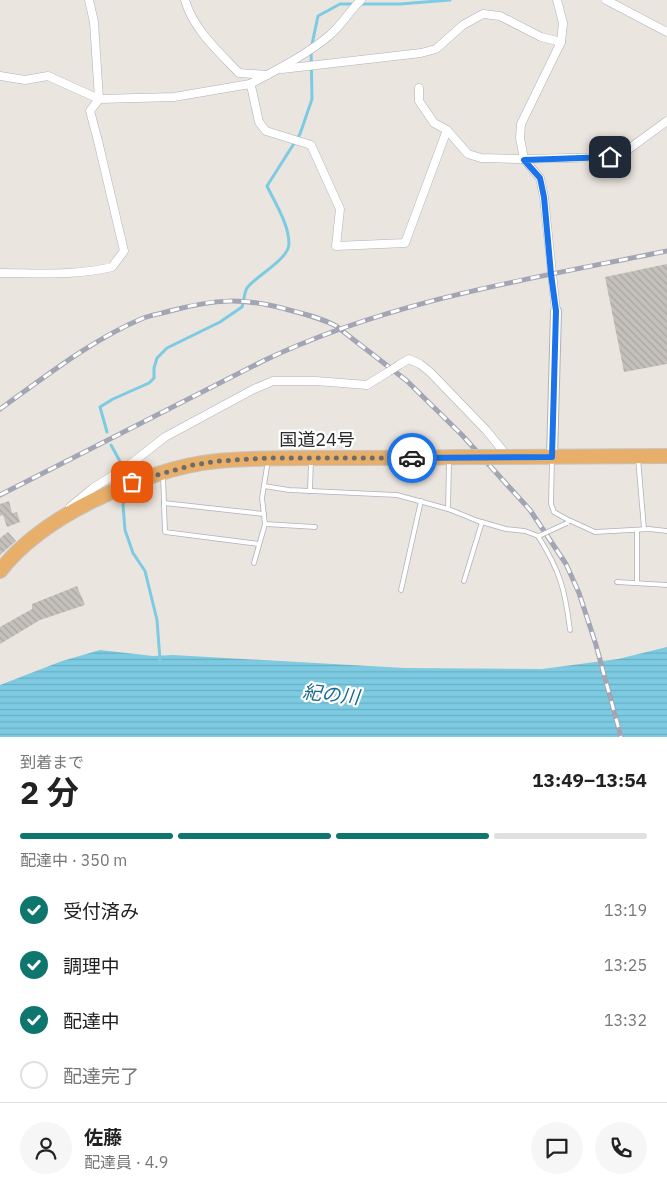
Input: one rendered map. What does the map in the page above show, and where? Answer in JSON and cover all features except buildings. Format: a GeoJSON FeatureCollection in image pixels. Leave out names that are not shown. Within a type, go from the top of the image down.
{"type":"FeatureCollection","features":[{"type":"Feature","properties":{"kind":"highway","name":"国道24号"},"geometry":{"type":"LineString","coordinates":[[0,571],[9,560],[43,530],[75,509],[132,482],[218,461],[268,458],[667,456]]}},
{"type":"Feature","properties":{"kind":"street"},"geometry":{"type":"LineString","coordinates":[[0,273],[98,270],[112,267],[124,251],[90,112],[99,99],[94,22],[90,0]]}},
{"type":"Feature","properties":{"kind":"street"},"geometry":{"type":"LineString","coordinates":[[185,0],[188,10],[209,42],[240,74],[268,75]]}},
{"type":"Feature","properties":{"kind":"street"},"geometry":{"type":"LineString","coordinates":[[0,76],[24,80],[48,76],[99,99],[174,97],[250,84],[280,69],[331,34],[350,10],[361,0]]}},
{"type":"Feature","properties":{"kind":"street"},"geometry":{"type":"LineString","coordinates":[[552,457],[556,311],[544,197],[540,178],[524,160],[520,138],[521,124],[561,42],[563,24],[557,0]]}},
{"type":"Feature","properties":{"kind":"street"},"geometry":{"type":"LineString","coordinates":[[606,0],[667,32]]}},
{"type":"Feature","properties":{"kind":"street"},"geometry":{"type":"LineString","coordinates":[[280,69],[436,49],[463,25],[483,14],[500,16],[541,37],[561,42]]}},
{"type":"Feature","properties":{"kind":"street"},"geometry":{"type":"LineString","coordinates":[[250,84],[259,122],[266,131],[311,145],[340,209],[336,246],[405,243],[447,130]]}},
{"type":"Feature","properties":{"kind":"street"},"geometry":{"type":"LineString","coordinates":[[419,88],[419,101],[434,124],[447,130],[468,154],[481,158],[524,160],[610,157],[622,154],[667,121]]}},
{"type":"Feature","properties":{"kind":"street"},"geometry":{"type":"LineString","coordinates":[[61,518],[70,506],[93,488],[128,466],[165,437],[254,388],[273,381],[367,384],[409,359],[420,364],[430,372],[486,430],[508,457]]}},
{"type":"Feature","properties":{"kind":"lane"},"geometry":{"type":"LineString","coordinates":[[638,456],[644,530]]}},
{"type":"Feature","properties":{"kind":"lane"},"geometry":{"type":"LineString","coordinates":[[448,509],[455,457]]}},
{"type":"Feature","properties":{"kind":"lane"},"geometry":{"type":"LineString","coordinates":[[552,457],[551,504],[554,512],[569,522],[595,532],[667,531]]}},
{"type":"Feature","properties":{"kind":"lane"},"geometry":{"type":"LineString","coordinates":[[254,563],[265,524],[262,498],[268,458]]}},
{"type":"Feature","properties":{"kind":"lane"},"geometry":{"type":"LineString","coordinates":[[310,491],[311,458]]}},
{"type":"Feature","properties":{"kind":"lane"},"geometry":{"type":"LineString","coordinates":[[163,473],[165,532],[259,544]]}},
{"type":"Feature","properties":{"kind":"lane"},"geometry":{"type":"LineString","coordinates":[[264,486],[289,490],[397,495],[448,509],[506,529],[539,535],[569,522]]}},
{"type":"Feature","properties":{"kind":"lane"},"geometry":{"type":"LineString","coordinates":[[401,590],[421,501]]}},
{"type":"Feature","properties":{"kind":"lane"},"geometry":{"type":"LineString","coordinates":[[164,503],[264,514]]}},
{"type":"Feature","properties":{"kind":"lane"},"geometry":{"type":"LineString","coordinates":[[464,581],[482,522]]}},
{"type":"Feature","properties":{"kind":"lane"},"geometry":{"type":"LineString","coordinates":[[265,524],[315,527]]}},
{"type":"Feature","properties":{"kind":"lane"},"geometry":{"type":"LineString","coordinates":[[637,530],[637,583]]}},
{"type":"Feature","properties":{"kind":"lane"},"geometry":{"type":"LineString","coordinates":[[539,535],[562,581],[570,630]]}},
{"type":"Feature","properties":{"kind":"lane"},"geometry":{"type":"LineString","coordinates":[[616,582],[667,585]]}},
{"type":"Feature","properties":{"kind":"water","name":"紀の川"},"geometry":{"type":"Polygon","coordinates":[[[667,647],[667,737],[0,737],[0,685],[62,661],[100,650],[153,656],[173,655],[404,668],[542,669],[618,659],[667,647]]]}},
{"type":"Feature","properties":{"kind":"waterway"},"geometry":{"type":"LineString","coordinates":[[107,432],[100,407],[149,383],[154,378],[157,358],[167,348],[220,322],[242,307],[247,288],[278,262],[287,250],[289,244],[287,229],[267,186],[300,134],[312,99],[311,49],[318,16],[340,4],[400,4],[450,0]]}},
{"type":"Feature","properties":{"kind":"waterway"},"geometry":{"type":"LineString","coordinates":[[111,445],[127,474]]}},
{"type":"Feature","properties":{"kind":"waterway"},"geometry":{"type":"LineString","coordinates":[[126,491],[123,505],[125,530],[133,553],[145,571],[157,620],[160,660]]}},
{"type":"Feature","properties":{"kind":"railway"},"geometry":{"type":"LineString","coordinates":[[0,495],[263,361],[311,340],[360,322],[411,307],[512,282],[667,251]]}},
{"type":"Feature","properties":{"kind":"railway"},"geometry":{"type":"LineString","coordinates":[[0,409],[51,372],[122,328],[141,319],[186,307],[215,302],[243,301],[301,313],[319,318],[336,326],[407,381],[462,435],[530,510],[566,564],[579,593],[596,645],[621,737]]}},
{"type":"Feature","properties":{"kind":"way so far"},"geometry":{"type":"LineString","coordinates":[[132,482],[193,465],[218,461],[268,458],[412,458]]}},
{"type":"Feature","properties":{"kind":"route"},"geometry":{"type":"LineString","coordinates":[[412,458],[552,457],[556,311],[544,197],[540,178],[524,160],[610,157]]}}]}
